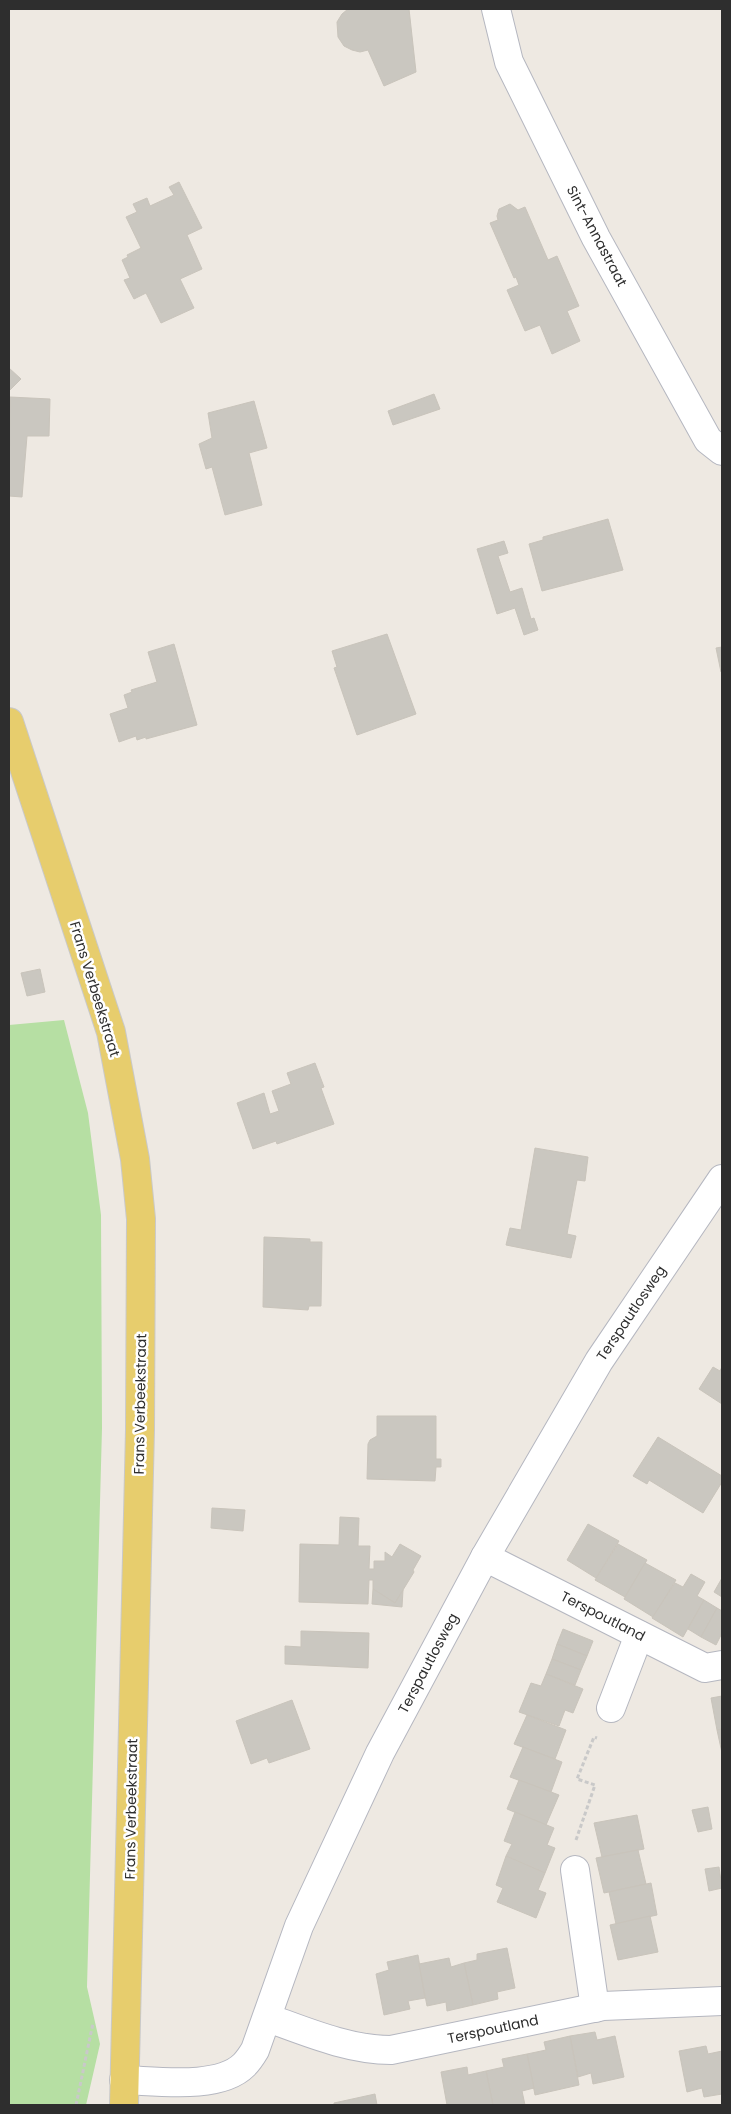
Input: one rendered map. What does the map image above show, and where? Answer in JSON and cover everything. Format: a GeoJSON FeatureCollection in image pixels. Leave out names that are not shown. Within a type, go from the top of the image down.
{"type":"FeatureCollection","features":[{"type":"Feature","properties":{"kind":"main road","name":"Frans Verbeekstraat"},"geometry":{"type":"LineString","coordinates":[[9,722],[111,1032],[131,1132],[141,1219],[140,1430],[124,2093]]}},
{"type":"Feature","properties":{"kind":"street","name":"Sint-Annastraat"},"geometry":{"type":"LineString","coordinates":[[496,9],[509,62],[596,238],[708,440],[722,451]]}},
{"type":"Feature","properties":{"kind":"street","name":"Terspautlosweg"},"geometry":{"type":"LineString","coordinates":[[124,2093],[209,2081],[223,2077],[243,2066],[255,2050],[268,2018],[299,1926],[380,1753],[485,1557],[599,1361],[722,1179]]}},
{"type":"Feature","properties":{"kind":"street","name":"Terspoutland"},"geometry":{"type":"LineString","coordinates":[[485,1557],[705,1668],[722,1665]]}},
{"type":"Feature","properties":{"kind":"street"},"geometry":{"type":"LineString","coordinates":[[611,1708],[639,1634]]}},
{"type":"Feature","properties":{"kind":"street"},"geometry":{"type":"LineString","coordinates":[[575,1870],[595,2008]]}},
{"type":"Feature","properties":{"kind":"street","name":"Terspoutland"},"geometry":{"type":"LineString","coordinates":[[268,2018],[348,2044],[372,2050],[391,2050],[595,2008],[722,2000]]}},
{"type":"Feature","properties":{"kind":"path"},"geometry":{"type":"LineString","coordinates":[[575,1870],[576,1834],[594,1784],[577,1779],[594,1737],[607,1740],[614,1721],[611,1708]]}},
{"type":"Feature","properties":{"kind":"path"},"geometry":{"type":"LineString","coordinates":[[76,2105],[94,2015]]}},
{"type":"Feature","properties":{"kind":"green space"},"geometry":{"type":"Polygon","coordinates":[[[64,1020],[88,1113],[101,1215],[102,1428],[87,1987],[100,2044],[86,2105],[9,2105],[9,1025],[64,1020]]]}},
{"type":"Feature","properties":{"kind":"building"},"geometry":{"type":"Polygon","coordinates":[[[348,9],[409,9],[416,72],[384,86],[368,50],[360,52],[352,50],[344,46],[338,37],[337,22],[348,9]]]}},
{"type":"Feature","properties":{"kind":"building"},"geometry":{"type":"Polygon","coordinates":[[[179,182],[202,228],[187,235],[202,269],[180,279],[194,308],[161,323],[146,293],[134,299],[124,280],[130,278],[122,260],[128,257],[127,255],[141,248],[126,217],[137,212],[133,204],[147,198],[150,206],[174,195],[169,187],[179,182]]]}},
{"type":"Feature","properties":{"kind":"building"},"geometry":{"type":"Polygon","coordinates":[[[510,204],[518,210],[525,207],[548,260],[557,256],[579,306],[567,311],[580,341],[552,354],[540,325],[525,331],[507,290],[519,285],[516,277],[514,278],[490,223],[498,220],[499,209],[510,204]]]}},
{"type":"Feature","properties":{"kind":"building"},"geometry":{"type":"Polygon","coordinates":[[[9,368],[21,379],[9,391],[9,368]]]}},
{"type":"Feature","properties":{"kind":"building"},"geometry":{"type":"Polygon","coordinates":[[[434,394],[440,409],[393,425],[388,411],[434,394]]]}},
{"type":"Feature","properties":{"kind":"building"},"geometry":{"type":"Polygon","coordinates":[[[10,397],[50,399],[49,436],[27,436],[22,497],[9,496],[10,397]]]}},
{"type":"Feature","properties":{"kind":"building"},"geometry":{"type":"Polygon","coordinates":[[[254,401],[267,448],[249,453],[262,505],[225,515],[212,467],[206,469],[199,444],[212,438],[208,413],[254,401]]]}},
{"type":"Feature","properties":{"kind":"building"},"geometry":{"type":"Polygon","coordinates":[[[608,519],[623,570],[542,591],[529,544],[543,540],[543,537],[608,519]]]}},
{"type":"Feature","properties":{"kind":"building"},"geometry":{"type":"Polygon","coordinates":[[[504,541],[508,553],[498,556],[510,592],[522,588],[531,619],[534,618],[538,630],[524,635],[515,608],[497,614],[477,549],[504,541]]]}},
{"type":"Feature","properties":{"kind":"building"},"geometry":{"type":"Polygon","coordinates":[[[387,634],[416,714],[357,735],[334,668],[337,667],[332,651],[387,634]]]}},
{"type":"Feature","properties":{"kind":"building"},"geometry":{"type":"Polygon","coordinates":[[[174,644],[197,725],[146,739],[146,737],[137,740],[136,736],[119,742],[110,714],[128,708],[124,695],[132,692],[131,690],[157,682],[148,652],[174,644]]]}},
{"type":"Feature","properties":{"kind":"building"},"geometry":{"type":"Polygon","coordinates":[[[722,647],[722,672],[721,672],[716,648],[722,647]]]}},
{"type":"Feature","properties":{"kind":"building"},"geometry":{"type":"Polygon","coordinates":[[[40,969],[45,992],[27,996],[21,973],[40,969]]]}},
{"type":"Feature","properties":{"kind":"building"},"geometry":{"type":"Polygon","coordinates":[[[315,1063],[324,1087],[321,1088],[334,1124],[277,1144],[276,1141],[253,1149],[237,1103],[264,1093],[270,1114],[279,1111],[272,1091],[291,1084],[287,1073],[315,1063]]]}},
{"type":"Feature","properties":{"kind":"building"},"geometry":{"type":"Polygon","coordinates":[[[535,1148],[588,1157],[585,1181],[577,1180],[567,1234],[576,1236],[571,1258],[506,1245],[510,1228],[521,1230],[535,1148]]]}},
{"type":"Feature","properties":{"kind":"building"},"geometry":{"type":"Polygon","coordinates":[[[264,1237],[310,1239],[310,1242],[322,1242],[321,1306],[309,1306],[308,1310],[263,1307],[264,1237]]]}},
{"type":"Feature","properties":{"kind":"building"},"geometry":{"type":"Polygon","coordinates":[[[713,1367],[720,1371],[722,1367],[722,1404],[699,1389],[713,1367]]]}},
{"type":"Feature","properties":{"kind":"building"},"geometry":{"type":"Polygon","coordinates":[[[377,1416],[436,1416],[436,1459],[441,1459],[441,1467],[436,1467],[435,1481],[367,1479],[368,1444],[370,1440],[377,1436],[377,1416]]]}},
{"type":"Feature","properties":{"kind":"building"},"geometry":{"type":"Polygon","coordinates":[[[658,1437],[722,1476],[722,1482],[703,1513],[649,1480],[647,1484],[633,1476],[658,1437]]]}},
{"type":"Feature","properties":{"kind":"building"},"geometry":{"type":"Polygon","coordinates":[[[212,1508],[245,1510],[243,1531],[211,1528],[212,1508]]]}},
{"type":"Feature","properties":{"kind":"building"},"geometry":{"type":"Polygon","coordinates":[[[340,1517],[359,1518],[358,1546],[370,1546],[369,1569],[374,1569],[374,1561],[385,1561],[385,1552],[392,1557],[400,1544],[421,1556],[413,1570],[414,1572],[395,1603],[373,1589],[373,1580],[369,1580],[368,1604],[299,1602],[300,1544],[339,1545],[340,1517]]]}},
{"type":"Feature","properties":{"kind":"building"},"geometry":{"type":"Polygon","coordinates":[[[588,1524],[619,1541],[596,1578],[567,1560],[588,1524]]]}},
{"type":"Feature","properties":{"kind":"building"},"geometry":{"type":"Polygon","coordinates":[[[618,1544],[647,1560],[625,1597],[595,1580],[618,1544]]]}},
{"type":"Feature","properties":{"kind":"building"},"geometry":{"type":"Polygon","coordinates":[[[645,1563],[676,1580],[653,1617],[624,1599],[645,1563]]]}},
{"type":"Feature","properties":{"kind":"building"},"geometry":{"type":"Polygon","coordinates":[[[691,1574],[705,1582],[697,1596],[704,1600],[683,1637],[652,1618],[675,1583],[683,1587],[691,1574]]]}},
{"type":"Feature","properties":{"kind":"building"},"geometry":{"type":"Polygon","coordinates":[[[722,1578],[722,1597],[714,1592],[722,1578]]]}},
{"type":"Feature","properties":{"kind":"building"},"geometry":{"type":"Polygon","coordinates":[[[373,1589],[395,1603],[403,1590],[402,1607],[372,1604],[373,1589]]]}},
{"type":"Feature","properties":{"kind":"building"},"geometry":{"type":"Polygon","coordinates":[[[704,1600],[717,1608],[701,1637],[688,1629],[704,1600]]]}},
{"type":"Feature","properties":{"kind":"building"},"geometry":{"type":"Polygon","coordinates":[[[717,1608],[722,1611],[722,1633],[716,1645],[701,1637],[717,1608]]]}},
{"type":"Feature","properties":{"kind":"building"},"geometry":{"type":"Polygon","coordinates":[[[563,1629],[593,1641],[587,1656],[557,1644],[563,1629]]]}},
{"type":"Feature","properties":{"kind":"building"},"geometry":{"type":"Polygon","coordinates":[[[301,1631],[369,1633],[368,1668],[285,1664],[285,1646],[301,1647],[301,1631]]]}},
{"type":"Feature","properties":{"kind":"building"},"geometry":{"type":"Polygon","coordinates":[[[557,1644],[587,1656],[581,1670],[552,1659],[557,1644]]]}},
{"type":"Feature","properties":{"kind":"building"},"geometry":{"type":"Polygon","coordinates":[[[552,1659],[581,1670],[575,1685],[546,1674],[552,1659]]]}},
{"type":"Feature","properties":{"kind":"building"},"geometry":{"type":"Polygon","coordinates":[[[546,1674],[583,1689],[573,1713],[565,1710],[559,1726],[519,1712],[531,1683],[541,1686],[546,1674]]]}},
{"type":"Feature","properties":{"kind":"building"},"geometry":{"type":"Polygon","coordinates":[[[722,1696],[722,1729],[717,1730],[711,1698],[722,1696]]]}},
{"type":"Feature","properties":{"kind":"building"},"geometry":{"type":"Polygon","coordinates":[[[292,1700],[310,1749],[269,1763],[267,1758],[251,1764],[236,1721],[292,1700]]]}},
{"type":"Feature","properties":{"kind":"building"},"geometry":{"type":"Polygon","coordinates":[[[527,1715],[566,1730],[555,1759],[514,1744],[527,1715]]]}},
{"type":"Feature","properties":{"kind":"building"},"geometry":{"type":"Polygon","coordinates":[[[722,1729],[722,1753],[717,1730],[722,1729]]]}},
{"type":"Feature","properties":{"kind":"building"},"geometry":{"type":"Polygon","coordinates":[[[523,1747],[562,1762],[551,1792],[510,1777],[523,1747]]]}},
{"type":"Feature","properties":{"kind":"building"},"geometry":{"type":"Polygon","coordinates":[[[519,1780],[559,1795],[546,1825],[507,1809],[519,1780]]]}},
{"type":"Feature","properties":{"kind":"building"},"geometry":{"type":"Polygon","coordinates":[[[708,1807],[712,1829],[698,1832],[692,1810],[708,1807]]]}},
{"type":"Feature","properties":{"kind":"building"},"geometry":{"type":"Polygon","coordinates":[[[515,1812],[554,1828],[547,1845],[555,1848],[545,1873],[506,1856],[512,1844],[504,1841],[515,1812]]]}},
{"type":"Feature","properties":{"kind":"building"},"geometry":{"type":"Polygon","coordinates":[[[637,1815],[644,1849],[602,1857],[594,1823],[637,1815]]]}},
{"type":"Feature","properties":{"kind":"building"},"geometry":{"type":"Polygon","coordinates":[[[638,1850],[646,1884],[604,1893],[596,1858],[638,1850]]]}},
{"type":"Feature","properties":{"kind":"building"},"geometry":{"type":"Polygon","coordinates":[[[506,1856],[545,1873],[538,1890],[546,1893],[536,1918],[497,1902],[503,1888],[496,1885],[506,1856]]]}},
{"type":"Feature","properties":{"kind":"building"},"geometry":{"type":"Polygon","coordinates":[[[719,1867],[722,1888],[709,1891],[705,1869],[719,1867]]]}},
{"type":"Feature","properties":{"kind":"building"},"geometry":{"type":"Polygon","coordinates":[[[651,1883],[657,1915],[616,1924],[609,1892],[651,1883]]]}},
{"type":"Feature","properties":{"kind":"building"},"geometry":{"type":"Polygon","coordinates":[[[650,1916],[658,1952],[618,1960],[610,1925],[650,1916]]]}},
{"type":"Feature","properties":{"kind":"building"},"geometry":{"type":"Polygon","coordinates":[[[507,1948],[515,1988],[497,1992],[498,1999],[473,2005],[464,1963],[477,1960],[477,1954],[507,1948]]]}},
{"type":"Feature","properties":{"kind":"building"},"geometry":{"type":"Polygon","coordinates":[[[418,1955],[425,1998],[408,2001],[410,2009],[384,2015],[376,1974],[389,1970],[387,1962],[418,1955]]]}},
{"type":"Feature","properties":{"kind":"building"},"geometry":{"type":"Polygon","coordinates":[[[449,1958],[451,1967],[464,1963],[473,2005],[447,2011],[446,2002],[427,2006],[419,1964],[449,1958]]]}},
{"type":"Feature","properties":{"kind":"building"},"geometry":{"type":"Polygon","coordinates":[[[595,2032],[597,2040],[615,2036],[624,2077],[593,2084],[591,2073],[578,2077],[570,2036],[595,2032]]]}},
{"type":"Feature","properties":{"kind":"building"},"geometry":{"type":"Polygon","coordinates":[[[570,2036],[579,2085],[535,2095],[527,2054],[546,2050],[544,2042],[570,2036]]]}},
{"type":"Feature","properties":{"kind":"building"},"geometry":{"type":"Polygon","coordinates":[[[706,2046],[708,2054],[722,2051],[722,2094],[704,2097],[702,2088],[687,2092],[679,2051],[706,2046]]]}},
{"type":"Feature","properties":{"kind":"building"},"geometry":{"type":"Polygon","coordinates":[[[527,2054],[534,2088],[522,2091],[525,2105],[493,2105],[486,2071],[504,2067],[502,2059],[527,2054]]]}},
{"type":"Feature","properties":{"kind":"building"},"geometry":{"type":"Polygon","coordinates":[[[467,2067],[468,2075],[486,2071],[493,2105],[447,2105],[441,2072],[467,2067]]]}},
{"type":"Feature","properties":{"kind":"building"},"geometry":{"type":"Polygon","coordinates":[[[375,2094],[377,2105],[334,2105],[334,2103],[375,2094]]]}}]}
